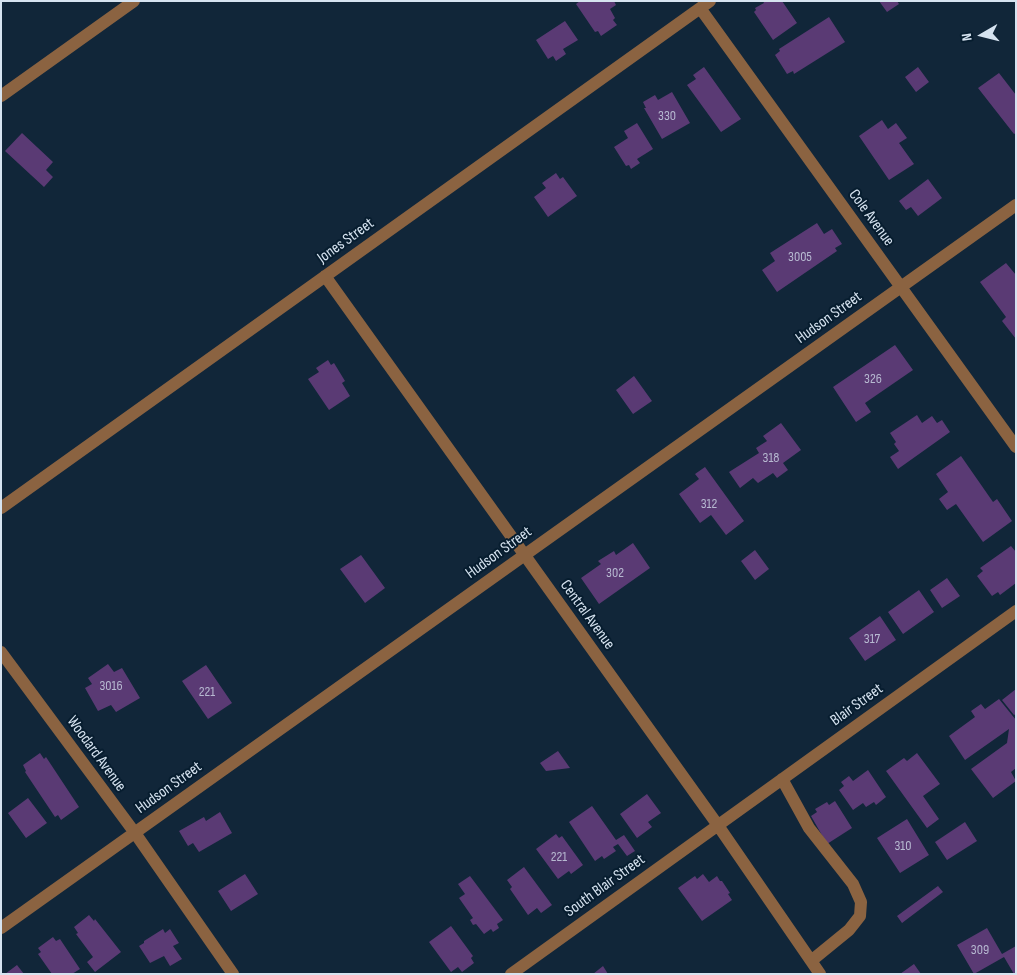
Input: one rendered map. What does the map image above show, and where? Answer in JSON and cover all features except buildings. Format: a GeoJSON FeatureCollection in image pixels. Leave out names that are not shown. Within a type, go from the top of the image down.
{"type":"FeatureCollection","features":[{"type":"Feature","properties":{"kind":"street"},"geometry":{"type":"LineString","coordinates":[[1,96],[134,1]]}},
{"type":"Feature","properties":{"kind":"street","name":"Jones Street"},"geometry":{"type":"LineString","coordinates":[[1,508],[705,5]]}},
{"type":"Feature","properties":{"kind":"street","name":"Cole Avenue"},"geometry":{"type":"LineString","coordinates":[[705,5],[900,287],[1016,448]]}},
{"type":"Feature","properties":{"kind":"street","name":"Hudson Street"},"geometry":{"type":"LineString","coordinates":[[1,928],[1016,205]]}},
{"type":"Feature","properties":{"kind":"street","name":"Central Avenue"},"geometry":{"type":"LineString","coordinates":[[325,276],[717,824],[820,974]]}},
{"type":"Feature","properties":{"kind":"street","name":"Blair Street"},"geometry":{"type":"LineString","coordinates":[[717,824],[1016,611]]}},
{"type":"Feature","properties":{"kind":"street","name":"Woodard Avenue"},"geometry":{"type":"LineString","coordinates":[[1,652],[135,833],[233,974]]}},
{"type":"Feature","properties":{"kind":"street"},"geometry":{"type":"LineString","coordinates":[[782,779],[809,828],[853,884],[861,902],[860,916],[849,930],[810,961]]}},
{"type":"Feature","properties":{"kind":"street","name":"South Blair Street"},"geometry":{"type":"LineString","coordinates":[[511,974],[717,824]]}}]}
